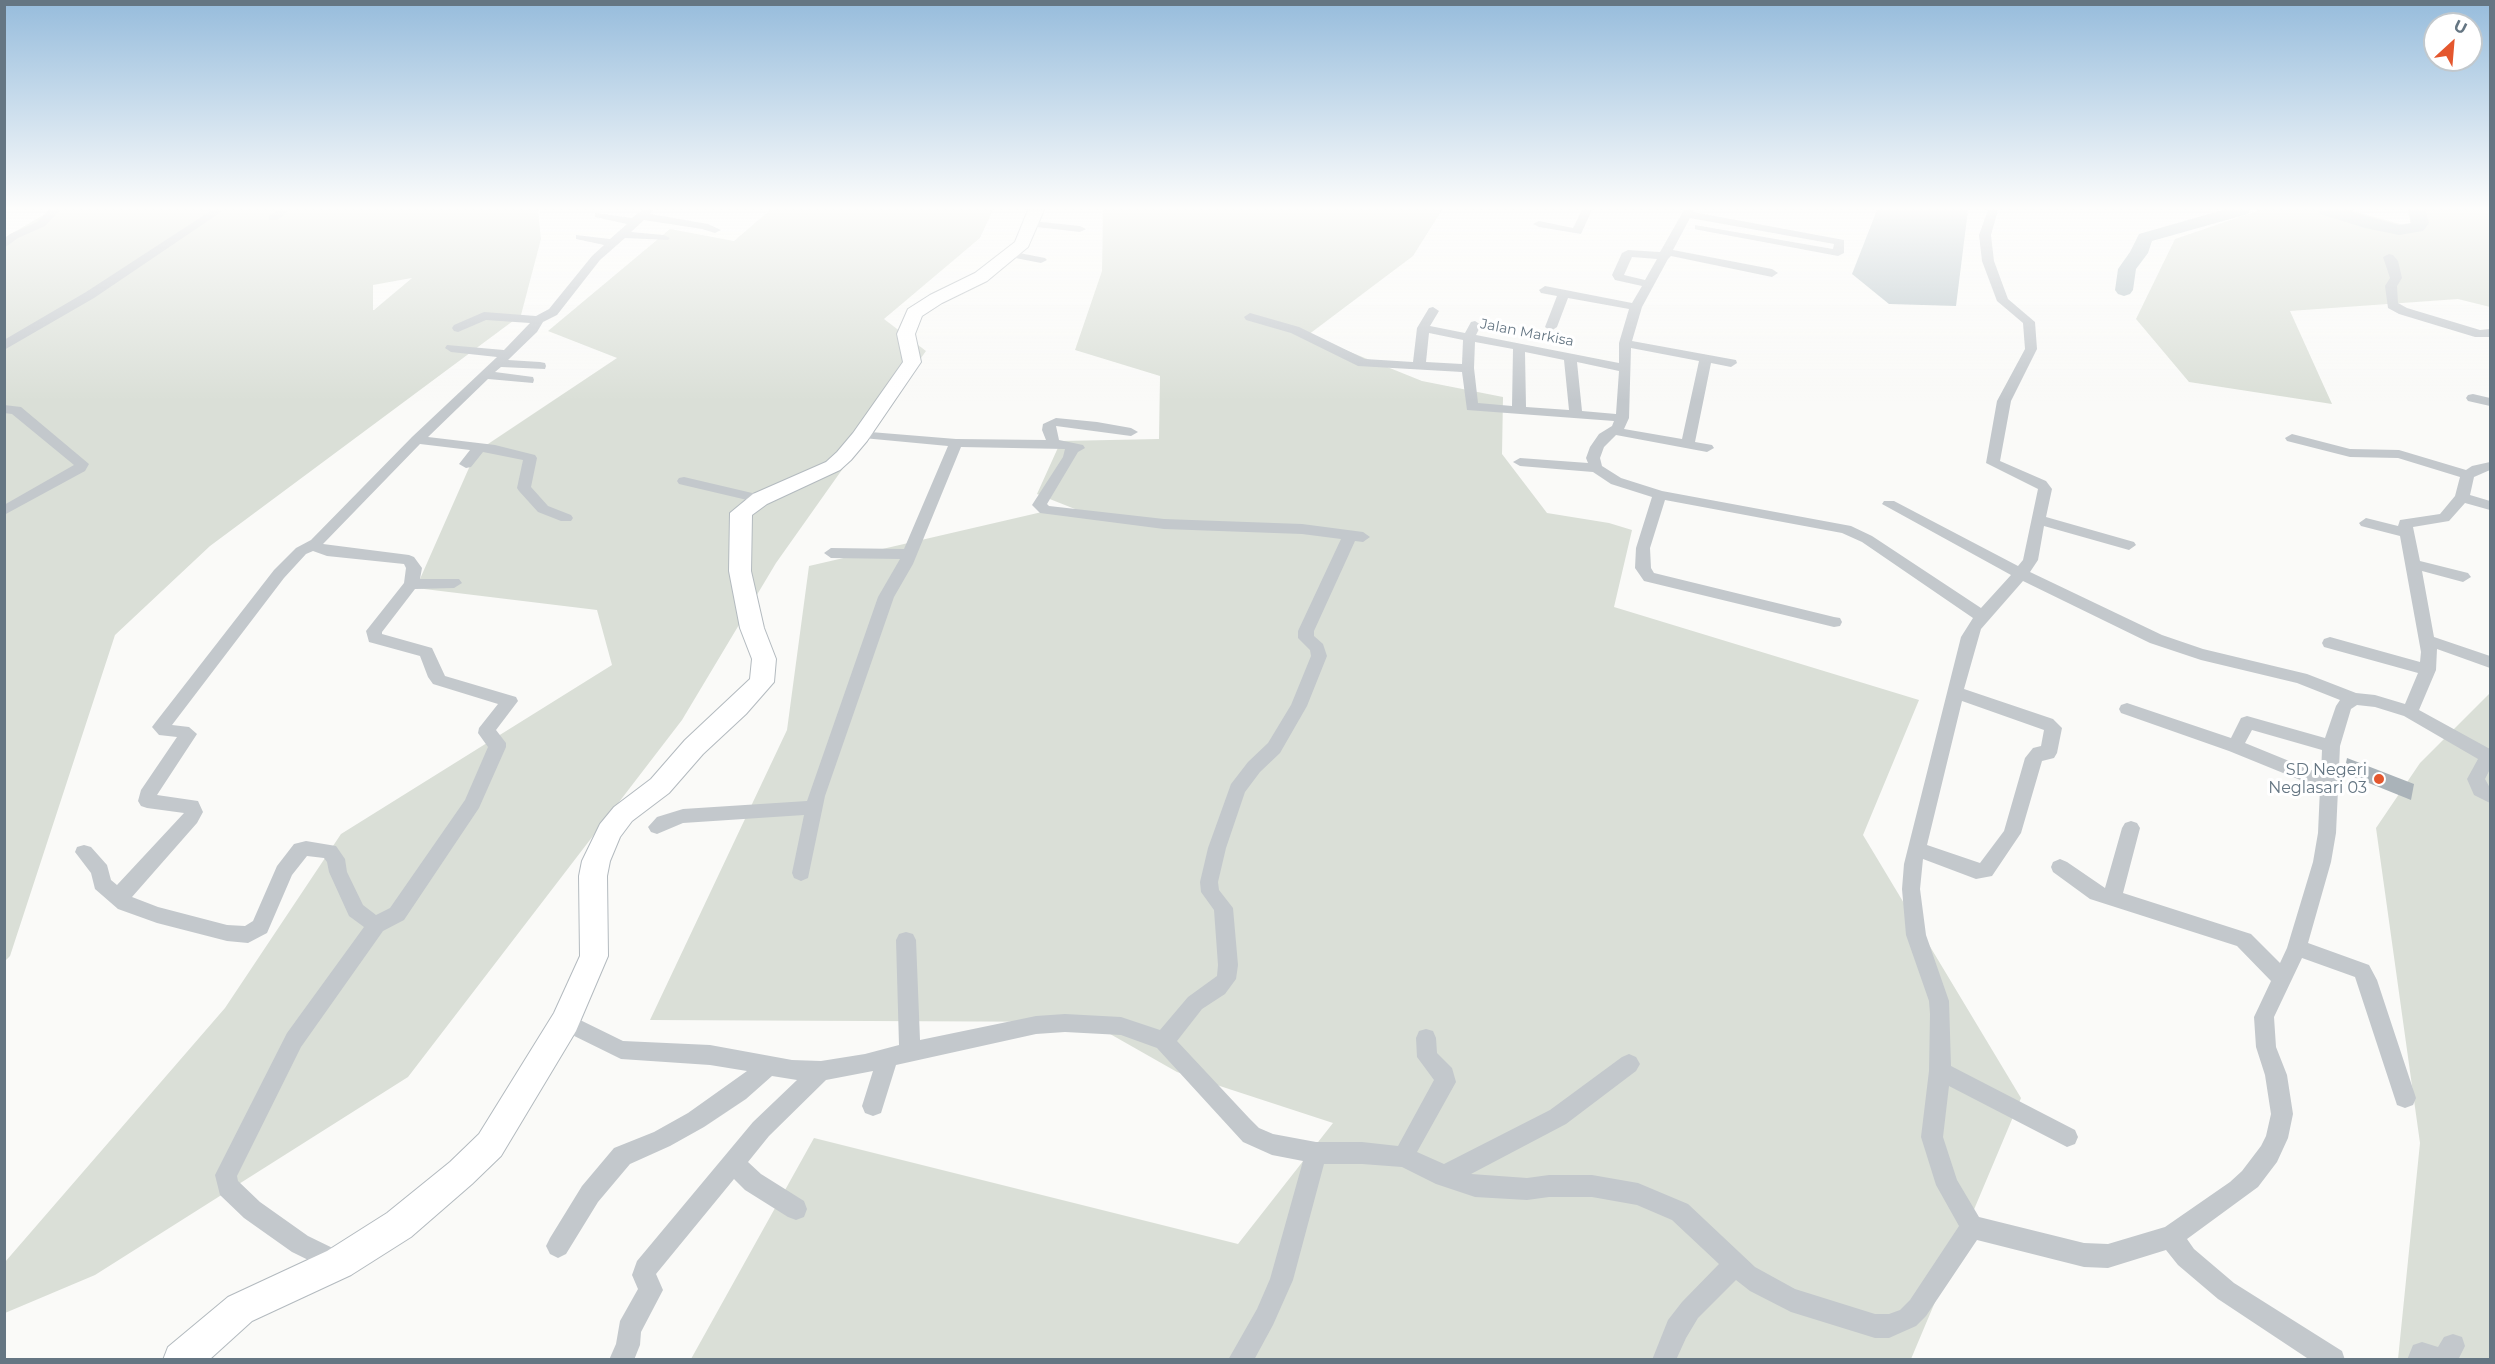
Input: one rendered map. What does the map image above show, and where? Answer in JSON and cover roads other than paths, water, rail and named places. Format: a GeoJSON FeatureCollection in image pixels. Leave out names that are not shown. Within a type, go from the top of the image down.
{"type":"FeatureCollection","features":[{"type":"Feature","properties":{"kind":"street"},"geometry":{"type":"LineString","coordinates":[[4,346],[123,274]]}},
{"type":"Feature","properties":{"kind":"street"},"geometry":{"type":"LineString","coordinates":[[458,328],[484,316],[538,320],[553,312],[586,274]]}},
{"type":"Feature","properties":{"kind":"street"},"geometry":{"type":"LineString","coordinates":[[181,1359],[240,1309],[339,1263],[399,1225],[461,1173],[490,1145],[565,1022],[594,956],[593,876],[605,838],[623,814],[660,786],[694,747],[762,682],[764,659],[752,628],[740,571],[739,517],[743,511],[760,499],[833,466],[863,434],[912,362],[906,334],[914,313],[985,274]]}},
{"type":"Feature","properties":{"kind":"street"},"geometry":{"type":"LineString","coordinates":[[1618,274],[1618,278],[1650,284]]}},
{"type":"Feature","properties":{"kind":"street"},"geometry":{"type":"LineString","coordinates":[[1596,468],[1593,458],[1597,447],[1604,437],[1614,431],[1622,418],[1626,368],[1625,344],[1636,307],[1656,274]]}},
{"type":"Feature","properties":{"kind":"street"},"geometry":{"type":"LineString","coordinates":[[1993,274],[2003,301],[2030,322],[2031,349],[2004,401],[1993,463],[2044,486],[2035,548],[2030,560],[2021,574],[1974,626],[1969,638],[1916,849],[1911,888],[1916,935],[1939,1000],[1940,1071],[1932,1137],[1947,1185],[1972,1227],[2094,1257],[2108,1256],[2171,1237],[2250,1179],[2277,1138],[2282,1114],[2276,1075],[2264,1031],[2264,1017],[2297,948],[2323,856],[2330,785],[2331,746],[2335,728],[2344,706],[2354,699]]}},
{"type":"Feature","properties":{"kind":"street"},"geometry":{"type":"LineString","coordinates":[[2395,274],[2396,278],[2391,286],[2392,305],[2403,311],[2479,334],[2490,333]]}},
{"type":"Feature","properties":{"kind":"street"},"geometry":{"type":"LineString","coordinates":[[1545,290],[1636,307]]}},
{"type":"Feature","properties":{"kind":"street"},"geometry":{"type":"LineString","coordinates":[[1551,327],[1564,294]]}},
{"type":"Feature","properties":{"kind":"street"},"geometry":{"type":"LineString","coordinates":[[1419,366],[1423,328],[1433,311]]}},
{"type":"Feature","properties":{"kind":"street"},"geometry":{"type":"LineString","coordinates":[[1250,317],[1295,330],[1356,361],[1468,368]]}},
{"type":"Feature","properties":{"kind":"street"},"geometry":{"type":"LineString","coordinates":[[118,897],[194,812],[192,806],[147,801],[147,795],[188,734],[183,731],[165,731],[161,727],[279,574],[301,551],[316,543],[417,440],[481,385],[503,358],[533,330],[538,320]]}},
{"type":"Feature","properties":{"kind":"street","name":"Jalan Markisa"},"geometry":{"type":"LineString","coordinates":[[1423,328],[1472,331],[1519,347],[1626,368]]}},
{"type":"Feature","properties":{"kind":"street"},"geometry":{"type":"LineString","coordinates":[[1472,331],[1468,368],[1470,405],[1519,411],[1622,418]]}},
{"type":"Feature","properties":{"kind":"street"},"geometry":{"type":"LineString","coordinates":[[1625,344],[1731,363]]}},
{"type":"Feature","properties":{"kind":"street"},"geometry":{"type":"LineString","coordinates":[[1519,347],[1519,411]]}},
{"type":"Feature","properties":{"kind":"street"},"geometry":{"type":"LineString","coordinates":[[451,348],[540,366]]}},
{"type":"Feature","properties":{"kind":"street"},"geometry":{"type":"LineString","coordinates":[[1570,357],[1576,414]]}},
{"type":"Feature","properties":{"kind":"street"},"geometry":{"type":"LineString","coordinates":[[1688,444],[1706,359]]}},
{"type":"Feature","properties":{"kind":"street"},"geometry":{"type":"LineString","coordinates":[[481,385],[528,380]]}},
{"type":"Feature","properties":{"kind":"street"},"geometry":{"type":"LineString","coordinates":[[2473,398],[2490,402]]}},
{"type":"Feature","properties":{"kind":"street"},"geometry":{"type":"LineString","coordinates":[[4,409],[16,410],[51,441],[82,464],[80,468],[4,511]]}},
{"type":"Feature","properties":{"kind":"street"},"geometry":{"type":"LineString","coordinates":[[1054,444],[1049,426],[1056,422],[1131,432]]}},
{"type":"Feature","properties":{"kind":"street"},"geometry":{"type":"LineString","coordinates":[[1614,431],[1707,448]]}},
{"type":"Feature","properties":{"kind":"street"},"geometry":{"type":"LineString","coordinates":[[863,434],[956,443],[1067,444],[1075,448],[1039,505],[1045,510],[1164,524],[1282,528],[1356,536],[1306,631],[1306,638],[1317,648],[1319,656],[1299,706],[1274,748],[1254,767],[1237,789],[1217,848],[1209,882],[1210,892],[1223,908],[1228,965],[1226,979],[1218,988],[1196,1003],[1164,1041]]}},
{"type":"Feature","properties":{"kind":"street"},"geometry":{"type":"LineString","coordinates":[[2292,438],[2350,453],[2399,454],[2468,475]]}},
{"type":"Feature","properties":{"kind":"street"},"geometry":{"type":"LineString","coordinates":[[417,440],[512,452],[530,458],[524,488],[543,509],[566,518]]}},
{"type":"Feature","properties":{"kind":"street"},"geometry":{"type":"LineString","coordinates":[[801,873],[816,796],[886,597],[908,554],[956,443]]}},
{"type":"Feature","properties":{"kind":"street"},"geometry":{"type":"LineString","coordinates":[[466,464],[479,448]]}},
{"type":"Feature","properties":{"kind":"street"},"geometry":{"type":"LineString","coordinates":[[1520,462],[1596,468],[1616,481],[1660,495],[1846,529],[1867,539],[1983,617]]}},
{"type":"Feature","properties":{"kind":"street"},"geometry":{"type":"LineString","coordinates":[[2410,712],[2428,670],[2427,640],[2405,523],[2444,518],[2462,497],[2468,475],[2477,469],[2490,466]]}},
{"type":"Feature","properties":{"kind":"street"},"geometry":{"type":"LineString","coordinates":[[684,481],[760,499]]}},
{"type":"Feature","properties":{"kind":"street"},"geometry":{"type":"LineString","coordinates":[[1660,495],[1643,548],[1643,568],[1649,577],[1834,622]]}},
{"type":"Feature","properties":{"kind":"street"},"geometry":{"type":"LineString","coordinates":[[2462,497],[2490,506]]}},
{"type":"Feature","properties":{"kind":"street"},"geometry":{"type":"LineString","coordinates":[[1889,504],[2021,574],[2156,639],[2201,654],[2310,680],[2354,699],[2375,701],[2410,712],[2486,755],[2487,759],[2476,779],[2481,790],[2490,796]]}},
{"type":"Feature","properties":{"kind":"street"},"geometry":{"type":"LineString","coordinates":[[2039,520],[2129,545]]}},
{"type":"Feature","properties":{"kind":"street"},"geometry":{"type":"LineString","coordinates":[[2366,523],[2407,533]]}},
{"type":"Feature","properties":{"kind":"street"},"geometry":{"type":"LineString","coordinates":[[316,543],[316,547],[327,551],[409,560],[414,568],[411,584],[374,631],[375,638],[426,652],[436,677],[440,680],[510,701],[488,728],[487,733],[497,743],[497,747],[468,810],[397,914],[377,925],[294,1040],[226,1175],[228,1187],[252,1210],[300,1244],[339,1263]]}},
{"type":"Feature","properties":{"kind":"street"},"geometry":{"type":"LineString","coordinates":[[831,553],[908,554]]}},
{"type":"Feature","properties":{"kind":"street"},"geometry":{"type":"LineString","coordinates":[[2413,564],[2463,577]]}},
{"type":"Feature","properties":{"kind":"street"},"geometry":{"type":"LineString","coordinates":[[411,584],[454,583]]}},
{"type":"Feature","properties":{"kind":"street"},"geometry":{"type":"LineString","coordinates":[[2427,640],[2490,662]]}},
{"type":"Feature","properties":{"kind":"street"},"geometry":{"type":"LineString","coordinates":[[2331,643],[2428,670]]}},
{"type":"Feature","properties":{"kind":"street"},"geometry":{"type":"LineString","coordinates":[[1916,849],[1977,871],[1985,871],[2012,833],[2034,758],[2039,753],[2048,753],[2053,728],[2047,723],[1955,692]]}},
{"type":"Feature","properties":{"kind":"street"},"geometry":{"type":"LineString","coordinates":[[2127,709],[2235,746],[2330,785]]}},
{"type":"Feature","properties":{"kind":"street"},"geometry":{"type":"LineString","coordinates":[[2235,746],[2247,722],[2331,746]]}},
{"type":"Feature","properties":{"kind":"street"},"geometry":{"type":"LineString","coordinates":[[657,827],[663,822],[683,816],[815,807]]}},
{"type":"Feature","properties":{"kind":"street"},"geometry":{"type":"LineString","coordinates":[[2112,898],[2131,828]]}},
{"type":"Feature","properties":{"kind":"street"},"geometry":{"type":"LineString","coordinates":[[84,852],[100,870],[102,884],[125,903],[157,915],[227,933],[250,934],[260,927],[284,871],[301,849],[329,851],[336,859],[338,872],[356,910],[362,917],[377,925]]}},
{"type":"Feature","properties":{"kind":"street"},"geometry":{"type":"LineString","coordinates":[[2060,867],[2086,888],[2244,940],[2283,979]]}},
{"type":"Feature","properties":{"kind":"street"},"geometry":{"type":"LineString","coordinates":[[906,940],[910,1051]]}},
{"type":"Feature","properties":{"kind":"street"},"geometry":{"type":"LineString","coordinates":[[2297,948],[2362,971],[2367,980],[2405,1098]]}},
{"type":"Feature","properties":{"kind":"street"},"geometry":{"type":"LineString","coordinates":[[565,1022],[621,1050],[710,1055],[792,1070],[821,1071],[887,1059],[910,1051],[1036,1025],[1065,1023],[1121,1026],[1164,1041],[1251,1134],[1272,1144],[1316,1153],[1362,1153],[1404,1157],[1444,1176],[1482,1187],[1527,1189],[1549,1186],[1592,1186],[1638,1194],[1680,1212],[1758,1283],[1791,1300],[1875,1326],[1889,1326],[1908,1318],[1918,1308],[1972,1227]]}},
{"type":"Feature","properties":{"kind":"street"},"geometry":{"type":"LineString","coordinates":[[1404,1157],[1415,1133],[1445,1082],[1445,1075],[1427,1057],[1426,1038]]}},
{"type":"Feature","properties":{"kind":"street"},"geometry":{"type":"LineString","coordinates":[[873,1106],[887,1059]]}},
{"type":"Feature","properties":{"kind":"street"},"geometry":{"type":"LineString","coordinates":[[1444,1176],[1558,1117],[1629,1064]]}},
{"type":"Feature","properties":{"kind":"street"},"geometry":{"type":"LineString","coordinates":[[558,1245],[590,1194],[622,1156],[662,1139],[696,1120],[738,1092],[770,1065]]}},
{"type":"Feature","properties":{"kind":"street"},"geometry":{"type":"LineString","coordinates":[[621,1359],[628,1345],[629,1330],[651,1290],[644,1275],[645,1269],[761,1129],[821,1071]]}},
{"type":"Feature","properties":{"kind":"street"},"geometry":{"type":"LineString","coordinates":[[1940,1071],[2067,1137]]}},
{"type":"Feature","properties":{"kind":"street"},"geometry":{"type":"LineString","coordinates":[[1240,1359],[1265,1317],[1281,1280],[1316,1153]]}},
{"type":"Feature","properties":{"kind":"street"},"geometry":{"type":"LineString","coordinates":[[734,1163],[753,1182],[795,1209]]}},
{"type":"Feature","properties":{"kind":"street"},"geometry":{"type":"LineString","coordinates":[[2171,1237],[2186,1257],[2226,1291],[2333,1359]]}},
{"type":"Feature","properties":{"kind":"street"},"geometry":{"type":"LineString","coordinates":[[1664,1359],[1677,1329],[1690,1310],[1735,1264]]}},
{"type":"Feature","properties":{"kind":"street"},"geometry":{"type":"LineString","coordinates":[[2419,1359],[2422,1354],[2446,1355]]}},
{"type":"Feature","properties":{"kind":"waterway"},"geometry":{"type":"LineString","coordinates":[[2124,290],[2126,274]]}},
{"type":"Feature","properties":{"kind":"place","name":"SD Negeri Neglasari 03"},"geometry":{"type":"Point","coordinates":[2379,779]}}]}
